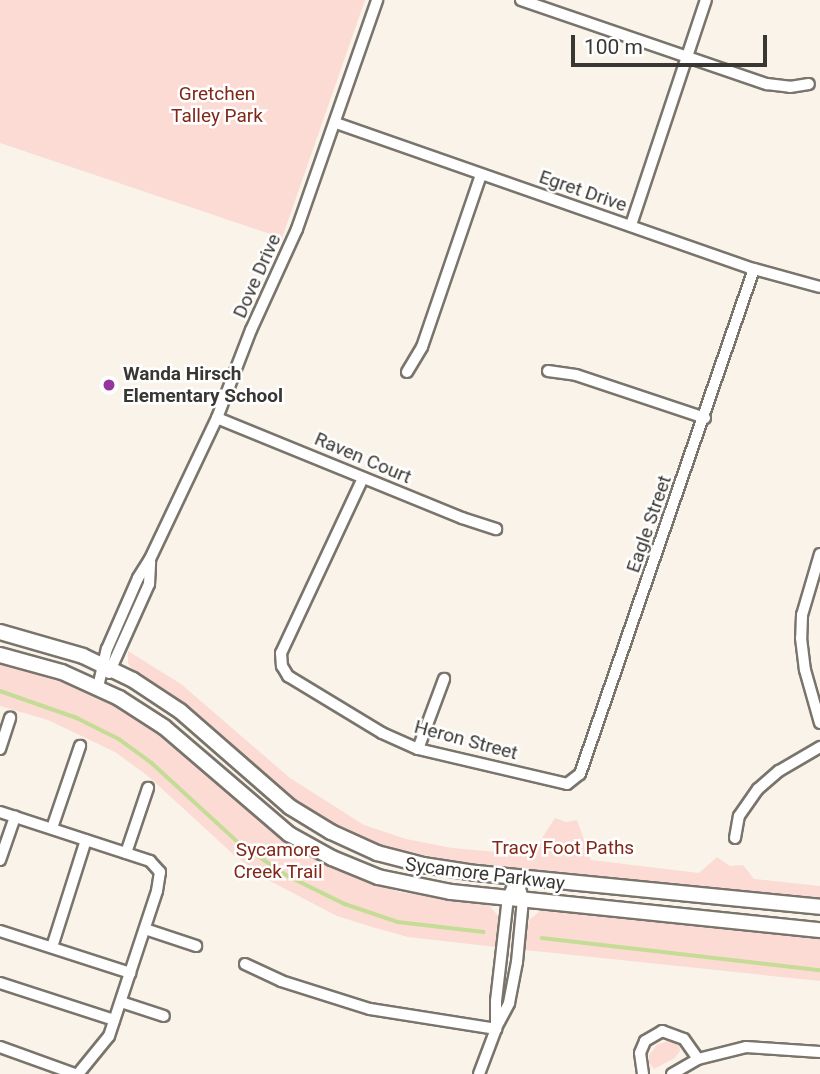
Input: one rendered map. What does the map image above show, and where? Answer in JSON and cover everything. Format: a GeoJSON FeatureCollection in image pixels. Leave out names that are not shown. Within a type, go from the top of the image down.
{"type":"FeatureCollection","features":[{"type":"Feature","properties":{"kind":"main road","name":"Sycamore Parkway"},"geometry":{"type":"LineString","coordinates":[[0,632],[56,646],[107,666],[180,711],[271,791],[331,832],[402,860],[517,876],[820,907]]}},
{"type":"Feature","properties":{"kind":"main road","name":"Sycamore Parkway"},"geometry":{"type":"LineString","coordinates":[[0,655],[28,660],[98,687],[164,727],[274,823],[332,858],[401,884],[523,900],[820,930]]}},
{"type":"Feature","properties":{"kind":"street","name":"Dove Drive"},"geometry":{"type":"LineString","coordinates":[[98,687],[149,584],[150,559],[217,418],[251,330],[297,229],[377,0]]}},
{"type":"Feature","properties":{"kind":"street"},"geometry":{"type":"LineString","coordinates":[[521,0],[541,3],[767,84],[790,87],[809,84]]}},
{"type":"Feature","properties":{"kind":"street"},"geometry":{"type":"LineString","coordinates":[[631,225],[706,0]]}},
{"type":"Feature","properties":{"kind":"street","name":"Egret Drive"},"geometry":{"type":"LineString","coordinates":[[336,123],[754,269],[820,286]]}},
{"type":"Feature","properties":{"kind":"street"},"geometry":{"type":"LineString","coordinates":[[407,372],[422,347],[481,175]]}},
{"type":"Feature","properties":{"kind":"street","name":"Eagle Street"},"geometry":{"type":"LineString","coordinates":[[567,784],[580,774],[705,418],[754,269]]}},
{"type":"Feature","properties":{"kind":"street"},"geometry":{"type":"LineString","coordinates":[[548,371],[576,375],[705,418]]}},
{"type":"Feature","properties":{"kind":"street","name":"Raven Court"},"geometry":{"type":"LineString","coordinates":[[217,418],[496,529]]}},
{"type":"Feature","properties":{"kind":"street","name":"Heron Street"},"geometry":{"type":"LineString","coordinates":[[363,478],[281,653],[282,666],[288,676],[382,733],[418,749],[567,784]]}},
{"type":"Feature","properties":{"kind":"street"},"geometry":{"type":"LineString","coordinates":[[820,554],[802,615],[801,638],[805,670],[820,723]]}},
{"type":"Feature","properties":{"kind":"street"},"geometry":{"type":"LineString","coordinates":[[418,749],[444,679]]}},
{"type":"Feature","properties":{"kind":"street"},"geometry":{"type":"LineString","coordinates":[[0,749],[10,718]]}},
{"type":"Feature","properties":{"kind":"street"},"geometry":{"type":"LineString","coordinates":[[52,828],[80,746]]}},
{"type":"Feature","properties":{"kind":"street"},"geometry":{"type":"LineString","coordinates":[[735,838],[739,816],[758,789],[779,771],[820,747]]}},
{"type":"Feature","properties":{"kind":"street"},"geometry":{"type":"LineString","coordinates":[[126,853],[148,788]]}},
{"type":"Feature","properties":{"kind":"street"},"geometry":{"type":"LineString","coordinates":[[0,812],[150,861],[158,868],[160,881],[114,1020],[102,1046],[76,1074],[0,1047]]}},
{"type":"Feature","properties":{"kind":"street"},"geometry":{"type":"LineString","coordinates":[[0,860],[15,817]]}},
{"type":"Feature","properties":{"kind":"street"},"geometry":{"type":"LineString","coordinates":[[51,947],[86,840]]}},
{"type":"Feature","properties":{"kind":"street"},"geometry":{"type":"LineString","coordinates":[[496,1029],[496,1000],[508,898],[517,876]]}},
{"type":"Feature","properties":{"kind":"street"},"geometry":{"type":"LineString","coordinates":[[479,1074],[509,1003],[514,983],[523,900],[517,876]]}},
{"type":"Feature","properties":{"kind":"street"},"geometry":{"type":"LineString","coordinates":[[145,929],[196,946]]}},
{"type":"Feature","properties":{"kind":"street"},"geometry":{"type":"LineString","coordinates":[[0,931],[130,973]]}},
{"type":"Feature","properties":{"kind":"street"},"geometry":{"type":"LineString","coordinates":[[245,964],[322,996],[370,1009],[496,1029]]}},
{"type":"Feature","properties":{"kind":"street"},"geometry":{"type":"LineString","coordinates":[[0,983],[114,1020]]}},
{"type":"Feature","properties":{"kind":"street"},"geometry":{"type":"LineString","coordinates":[[121,1002],[164,1016]]}},
{"type":"Feature","properties":{"kind":"street"},"geometry":{"type":"LineString","coordinates":[[643,1074],[640,1053],[645,1041],[662,1031],[684,1039],[698,1059]]}},
{"type":"Feature","properties":{"kind":"street"},"geometry":{"type":"LineString","coordinates":[[672,1074],[698,1059],[746,1047],[820,1052]]}},
{"type":"Feature","properties":{"kind":"green space","name":"Gretchen Talley Park"},"geometry":{"type":"Polygon","coordinates":[[[0,0],[365,0],[282,238],[0,143],[0,0]]]}},
{"type":"Feature","properties":{"kind":"green space","name":"Tracy Foot Paths"},"geometry":{"type":"Polygon","coordinates":[[[128,651],[181,684],[290,778],[364,825],[406,839],[452,848],[531,855],[555,818],[566,822],[577,820],[591,860],[699,873],[717,857],[730,866],[743,865],[754,879],[820,886],[820,899],[453,861],[383,846],[341,829],[296,801],[205,720],[134,672],[128,663],[128,651]]]}},
{"type":"Feature","properties":{"kind":"green space","name":"Sycamore Creek Trail"},"geometry":{"type":"Polygon","coordinates":[[[0,664],[78,687],[137,718],[174,746],[261,823],[327,865],[399,892],[488,904],[499,917],[496,947],[408,937],[372,927],[337,916],[270,881],[234,855],[148,776],[115,752],[48,720],[0,706],[0,664]]]}},
{"type":"Feature","properties":{"kind":"green space"},"geometry":{"type":"Polygon","coordinates":[[[541,910],[820,938],[820,981],[525,950],[529,920],[541,910]]]}},
{"type":"Feature","properties":{"kind":"green space"},"geometry":{"type":"Polygon","coordinates":[[[667,1041],[679,1044],[680,1051],[675,1058],[654,1069],[649,1063],[649,1055],[657,1045],[667,1041]]]}},
{"type":"Feature","properties":{"kind":"waterway"},"geometry":{"type":"LineString","coordinates":[[0,691],[77,718],[119,739],[152,763],[239,843],[286,875],[345,904],[398,922],[483,932]]}},
{"type":"Feature","properties":{"kind":"waterway"},"geometry":{"type":"LineString","coordinates":[[542,938],[820,970]]}},
{"type":"Feature","properties":{"kind":"place","name":"Wanda Hirsch Elementary School"},"geometry":{"type":"Point","coordinates":[109,385]}}]}
